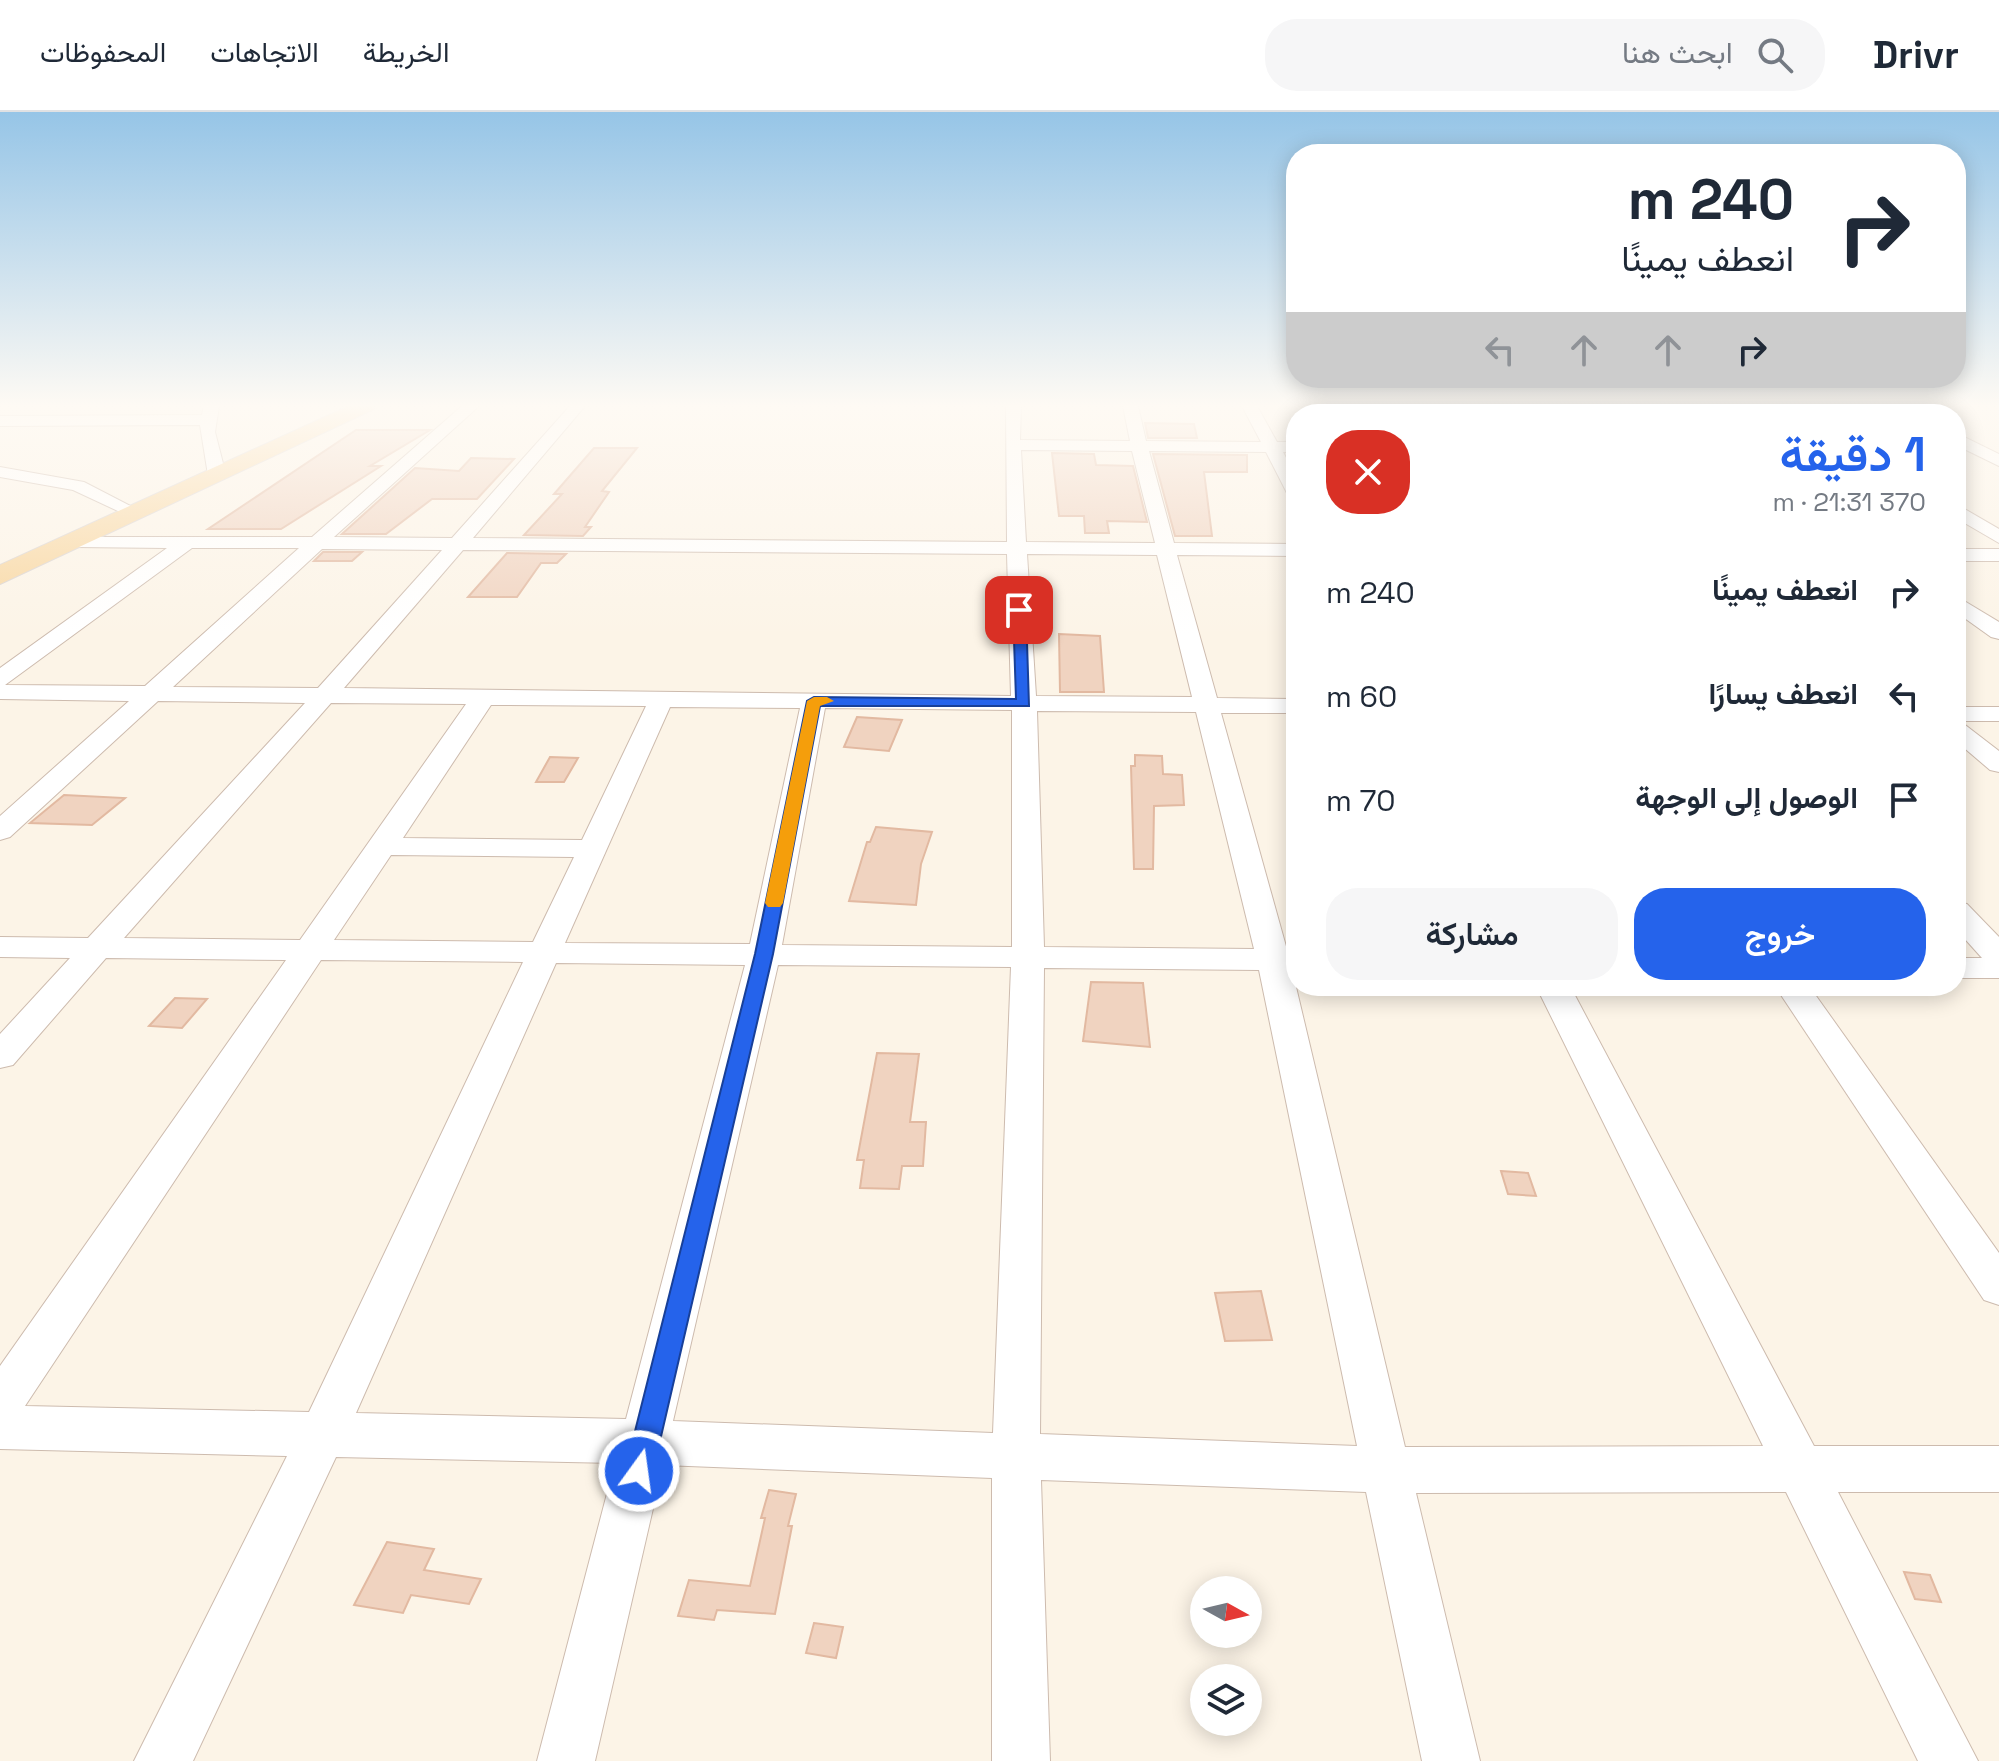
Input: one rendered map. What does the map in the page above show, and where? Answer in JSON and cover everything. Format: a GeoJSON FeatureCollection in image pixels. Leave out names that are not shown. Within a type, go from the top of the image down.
{"type":"FeatureCollection","features":[{"type":"Feature","properties":{"kind":"main road"},"geometry":{"type":"LineString","coordinates":[[0,576],[200,483]]}},
{"type":"Feature","properties":{"kind":"street"},"geometry":{"type":"LineString","coordinates":[[61,483],[78,486],[135,513]]}},
{"type":"Feature","properties":{"kind":"street"},"geometry":{"type":"LineString","coordinates":[[0,831],[384,483]]}},
{"type":"Feature","properties":{"kind":"street"},"geometry":{"type":"LineString","coordinates":[[0,1056],[324,696],[510,483]]}},
{"type":"Feature","properties":{"kind":"street"},"geometry":{"type":"LineString","coordinates":[[1014,483],[1024,703],[1028,958],[1016,1457],[1021,1761]]}},
{"type":"Feature","properties":{"kind":"street"},"geometry":{"type":"LineString","coordinates":[[0,947],[1285,960],[1208,706],[1149,483]]}},
{"type":"Feature","properties":{"kind":"street"},"geometry":{"type":"LineString","coordinates":[[1966,522],[1999,522]]}},
{"type":"Feature","properties":{"kind":"street"},"geometry":{"type":"LineString","coordinates":[[1966,522],[1999,537]]}},
{"type":"Feature","properties":{"kind":"street"},"geometry":{"type":"LineString","coordinates":[[75,541],[1286,550]]}},
{"type":"Feature","properties":{"kind":"street"},"geometry":{"type":"LineString","coordinates":[[0,679],[186,543]]}},
{"type":"Feature","properties":{"kind":"street"},"geometry":{"type":"LineString","coordinates":[[1966,555],[1999,555]]}},
{"type":"Feature","properties":{"kind":"street"},"geometry":{"type":"LineString","coordinates":[[1966,609],[1999,632]]}},
{"type":"Feature","properties":{"kind":"street"},"geometry":{"type":"LineString","coordinates":[[0,692],[1286,706]]}},
{"type":"Feature","properties":{"kind":"street"},"geometry":{"type":"LineString","coordinates":[[0,1404],[483,698]]}},
{"type":"Feature","properties":{"kind":"street"},"geometry":{"type":"LineString","coordinates":[[163,1761],[323,1433],[661,700]]}},
{"type":"Feature","properties":{"kind":"street"},"geometry":{"type":"LineString","coordinates":[[566,1761],[764,954],[814,701]]}},
{"type":"Feature","properties":{"kind":"street"},"geometry":{"type":"LineString","coordinates":[[1966,714],[1999,714]]}},
{"type":"Feature","properties":{"kind":"street"},"geometry":{"type":"LineString","coordinates":[[1966,736],[1999,764]]}},
{"type":"Feature","properties":{"kind":"street"},"geometry":{"type":"LineString","coordinates":[[381,846],[593,849]]}},
{"type":"Feature","properties":{"kind":"street"},"geometry":{"type":"LineString","coordinates":[[1966,921],[1999,956]]}},
{"type":"Feature","properties":{"kind":"street"},"geometry":{"type":"LineString","coordinates":[[1966,968],[1999,968]]}},
{"type":"Feature","properties":{"kind":"street"},"geometry":{"type":"LineString","coordinates":[[1292,996],[1384,1470],[1451,1761]]}},
{"type":"Feature","properties":{"kind":"street"},"geometry":{"type":"LineString","coordinates":[[1558,996],[1949,1761]]}},
{"type":"Feature","properties":{"kind":"street"},"geometry":{"type":"LineString","coordinates":[[1799,996],[1999,1287]]}},
{"type":"Feature","properties":{"kind":"street"},"geometry":{"type":"LineString","coordinates":[[0,1427],[646,1442],[1384,1470],[1999,1469]]}},
{"type":"Feature","properties":{"kind":"building"},"geometry":{"type":"Polygon","coordinates":[[[277,483],[354,483],[281,529],[208,529],[277,483]]]}},
{"type":"Feature","properties":{"kind":"building"},"geometry":{"type":"Polygon","coordinates":[[[398,483],[492,483],[477,499],[432,499],[386,534],[342,534],[398,483]]]}},
{"type":"Feature","properties":{"kind":"building"},"geometry":{"type":"Polygon","coordinates":[[[564,483],[609,483],[602,491],[609,492],[585,527],[591,527],[583,536],[524,535],[562,494],[554,494],[564,483]]]}},
{"type":"Feature","properties":{"kind":"building"},"geometry":{"type":"Polygon","coordinates":[[[1055,483],[1137,483],[1147,522],[1107,521],[1109,533],[1085,533],[1084,516],[1059,516],[1055,483]]]}},
{"type":"Feature","properties":{"kind":"building"},"geometry":{"type":"Polygon","coordinates":[[[1161,483],[1205,483],[1212,536],[1175,536],[1161,483]]]}},
{"type":"Feature","properties":{"kind":"building"},"geometry":{"type":"Polygon","coordinates":[[[323,552],[362,552],[352,561],[314,561],[323,552]]]}},
{"type":"Feature","properties":{"kind":"building"},"geometry":{"type":"Polygon","coordinates":[[[507,553],[566,554],[557,563],[541,563],[517,597],[468,597],[507,553]]]}},
{"type":"Feature","properties":{"kind":"building"},"geometry":{"type":"Polygon","coordinates":[[[1059,634],[1100,636],[1104,692],[1060,692],[1059,634]]]}},
{"type":"Feature","properties":{"kind":"building"},"geometry":{"type":"Polygon","coordinates":[[[857,717],[902,720],[889,751],[844,747],[857,717]]]}},
{"type":"Feature","properties":{"kind":"building"},"geometry":{"type":"Polygon","coordinates":[[[1135,755],[1162,756],[1163,774],[1182,775],[1184,805],[1154,806],[1153,869],[1134,869],[1131,766],[1135,766],[1135,755]]]}},
{"type":"Feature","properties":{"kind":"building"},"geometry":{"type":"Polygon","coordinates":[[[550,757],[578,758],[564,782],[536,782],[550,757]]]}},
{"type":"Feature","properties":{"kind":"building"},"geometry":{"type":"Polygon","coordinates":[[[64,795],[125,798],[92,825],[30,823],[64,795]]]}},
{"type":"Feature","properties":{"kind":"building"},"geometry":{"type":"Polygon","coordinates":[[[876,827],[932,832],[921,864],[916,905],[849,901],[867,842],[870,842],[876,827]]]}},
{"type":"Feature","properties":{"kind":"building"},"geometry":{"type":"Polygon","coordinates":[[[1091,982],[1143,983],[1150,1047],[1083,1041],[1091,982]]]}},
{"type":"Feature","properties":{"kind":"building"},"geometry":{"type":"Polygon","coordinates":[[[175,998],[207,999],[182,1028],[149,1026],[175,998]]]}},
{"type":"Feature","properties":{"kind":"building"},"geometry":{"type":"Polygon","coordinates":[[[877,1053],[919,1054],[910,1122],[926,1122],[923,1166],[902,1166],[899,1189],[860,1188],[864,1160],[857,1160],[877,1053]]]}},
{"type":"Feature","properties":{"kind":"building"},"geometry":{"type":"Polygon","coordinates":[[[1501,1171],[1528,1173],[1536,1196],[1508,1194],[1501,1171]]]}},
{"type":"Feature","properties":{"kind":"building"},"geometry":{"type":"Polygon","coordinates":[[[1261,1291],[1272,1340],[1225,1341],[1215,1293],[1261,1291]]]}},
{"type":"Feature","properties":{"kind":"building"},"geometry":{"type":"Polygon","coordinates":[[[769,1490],[796,1494],[775,1614],[717,1610],[714,1620],[678,1616],[689,1580],[750,1586],[765,1518],[761,1518],[769,1490]]]}},
{"type":"Feature","properties":{"kind":"building"},"geometry":{"type":"Polygon","coordinates":[[[387,1542],[434,1549],[424,1570],[481,1579],[469,1604],[411,1595],[403,1613],[354,1605],[387,1542]]]}},
{"type":"Feature","properties":{"kind":"building"},"geometry":{"type":"Polygon","coordinates":[[[1904,1572],[1930,1575],[1941,1602],[1915,1599],[1904,1572]]]}},
{"type":"Feature","properties":{"kind":"building"},"geometry":{"type":"Polygon","coordinates":[[[814,1623],[843,1627],[836,1658],[806,1653],[814,1623]]]}},
{"type":"Feature","properties":{"kind":"slow traffic"},"geometry":{"type":"LineString","coordinates":[[774,903],[814,701],[827,701]]}},
{"type":"Feature","properties":{"kind":"route"},"geometry":{"type":"LineString","coordinates":[[639,1471],[764,954],[814,701],[1024,703],[1019,610]]}}]}
